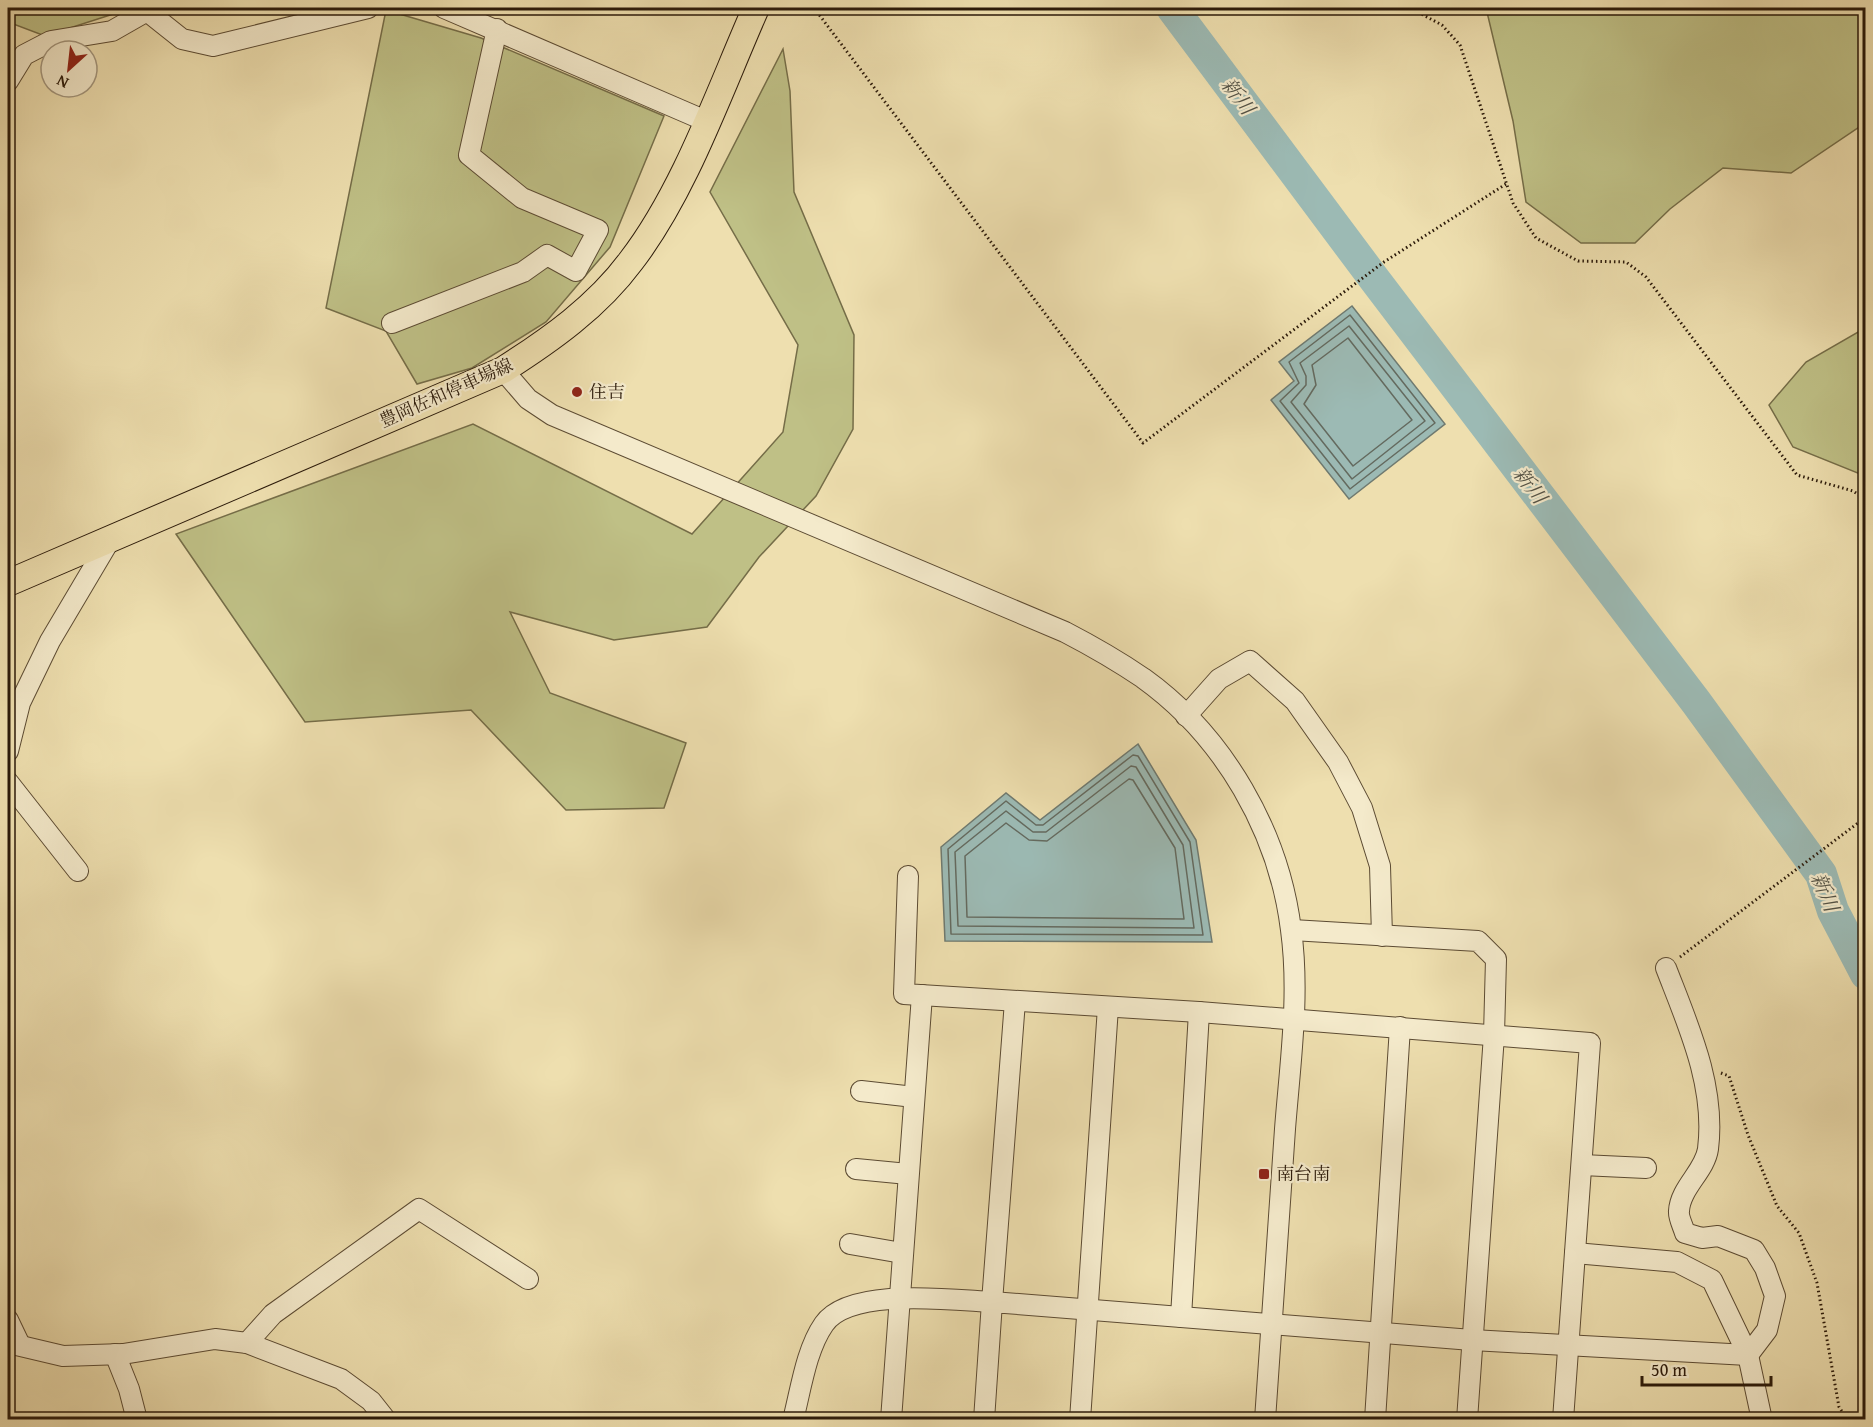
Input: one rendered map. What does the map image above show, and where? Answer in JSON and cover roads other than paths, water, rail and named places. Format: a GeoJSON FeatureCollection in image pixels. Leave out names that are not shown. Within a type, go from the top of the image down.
{"type":"FeatureCollection","features":[{"type":"Feature","properties":{"kind":"main road","name":"豊岡佐和停車場線"},"geometry":{"type":"LineString","coordinates":[[8,583],[503,370],[551,339],[591,305],[631,262],[680,178],[756,8]]}},
{"type":"Feature","properties":{"kind":"street"},"geometry":{"type":"LineString","coordinates":[[8,81],[24,55],[51,41],[112,31],[145,9],[182,39],[213,46],[368,8]]}},
{"type":"Feature","properties":{"kind":"street"},"geometry":{"type":"LineString","coordinates":[[444,8],[706,121]]}},
{"type":"Feature","properties":{"kind":"street"},"geometry":{"type":"LineString","coordinates":[[392,323],[523,272],[547,255],[576,271],[598,230],[522,198],[469,155],[497,29]]}},
{"type":"Feature","properties":{"kind":"street"},"geometry":{"type":"LineString","coordinates":[[503,370],[528,399],[552,415],[1065,632],[1104,653],[1144,679],[1186,716],[1218,752],[1268,835],[1283,881],[1292,930],[1293,1019],[1265,1419]]}},
{"type":"Feature","properties":{"kind":"street"},"geometry":{"type":"LineString","coordinates":[[8,751],[20,703],[50,641],[111,538]]}},
{"type":"Feature","properties":{"kind":"street"},"geometry":{"type":"LineString","coordinates":[[1186,716],[1219,679],[1250,661],[1295,701],[1338,762],[1362,808],[1380,866],[1382,936]]}},
{"type":"Feature","properties":{"kind":"street"},"geometry":{"type":"LineString","coordinates":[[8,782],[78,871]]}},
{"type":"Feature","properties":{"kind":"street"},"geometry":{"type":"LineString","coordinates":[[909,876],[904,994],[1199,1012],[1590,1043],[1563,1419]]}},
{"type":"Feature","properties":{"kind":"street"},"geometry":{"type":"LineString","coordinates":[[1292,930],[1478,941],[1496,959],[1494,1035],[1467,1419]]}},
{"type":"Feature","properties":{"kind":"street"},"geometry":{"type":"LineString","coordinates":[[1666,968],[1697,1047],[1708,1109],[1708,1151],[1678,1212],[1685,1233],[1702,1238],[1718,1236],[1754,1250],[1765,1268],[1775,1296],[1767,1330],[1748,1355]]}},
{"type":"Feature","properties":{"kind":"street"},"geometry":{"type":"LineString","coordinates":[[891,1419],[898,1297],[922,995]]}},
{"type":"Feature","properties":{"kind":"street"},"geometry":{"type":"LineString","coordinates":[[984,1419],[1016,1001]]}},
{"type":"Feature","properties":{"kind":"street"},"geometry":{"type":"LineString","coordinates":[[1080,1419],[1108,1007]]}},
{"type":"Feature","properties":{"kind":"street"},"geometry":{"type":"LineString","coordinates":[[1181,1317],[1199,1012]]}},
{"type":"Feature","properties":{"kind":"street"},"geometry":{"type":"LineString","coordinates":[[1375,1419],[1400,1027]]}},
{"type":"Feature","properties":{"kind":"street"},"geometry":{"type":"LineString","coordinates":[[861,1091],[914,1097]]}},
{"type":"Feature","properties":{"kind":"street"},"geometry":{"type":"LineString","coordinates":[[1582,1165],[1646,1168]]}},
{"type":"Feature","properties":{"kind":"street"},"geometry":{"type":"LineString","coordinates":[[856,1169],[908,1174]]}},
{"type":"Feature","properties":{"kind":"street"},"geometry":{"type":"LineString","coordinates":[[247,1343],[273,1314],[419,1209],[528,1279]]}},
{"type":"Feature","properties":{"kind":"street"},"geometry":{"type":"LineString","coordinates":[[850,1244],[902,1253]]}},
{"type":"Feature","properties":{"kind":"street"},"geometry":{"type":"LineString","coordinates":[[1575,1253],[1677,1263],[1712,1280],[1748,1355],[1762,1419]]}},
{"type":"Feature","properties":{"kind":"street"},"geometry":{"type":"LineString","coordinates":[[793,1419],[809,1356],[825,1323],[846,1307],[898,1297],[992,1302],[1472,1340],[1748,1355]]}},
{"type":"Feature","properties":{"kind":"street"},"geometry":{"type":"LineString","coordinates":[[8,1320],[14,1344],[63,1356],[115,1354],[215,1339],[247,1343],[341,1378],[371,1401],[386,1419]]}},
{"type":"Feature","properties":{"kind":"street"},"geometry":{"type":"LineString","coordinates":[[115,1354],[129,1389],[137,1419]]}},
{"type":"Feature","properties":{"kind":"water"},"geometry":{"type":"Polygon","coordinates":[[[1352,306],[1445,424],[1349,499],[1271,400],[1294,381],[1279,362],[1352,306]]]}},
{"type":"Feature","properties":{"kind":"water"},"geometry":{"type":"Polygon","coordinates":[[[1138,744],[1196,840],[1212,942],[945,941],[941,847],[1006,793],[1040,820],[1138,744]]]}},
{"type":"Feature","properties":{"kind":"waterway","name":"新川"},"geometry":{"type":"LineString","coordinates":[[1172,8],[1375,280],[1696,702],[1821,874],[1833,911],[1866,974]]}},
{"type":"Feature","properties":{"kind":"place","name":"住吉"},"geometry":{"type":"Point","coordinates":[577,392]}},
{"type":"Feature","properties":{"kind":"place","name":"南台南"},"geometry":{"type":"Point","coordinates":[1264,1174]}}]}
